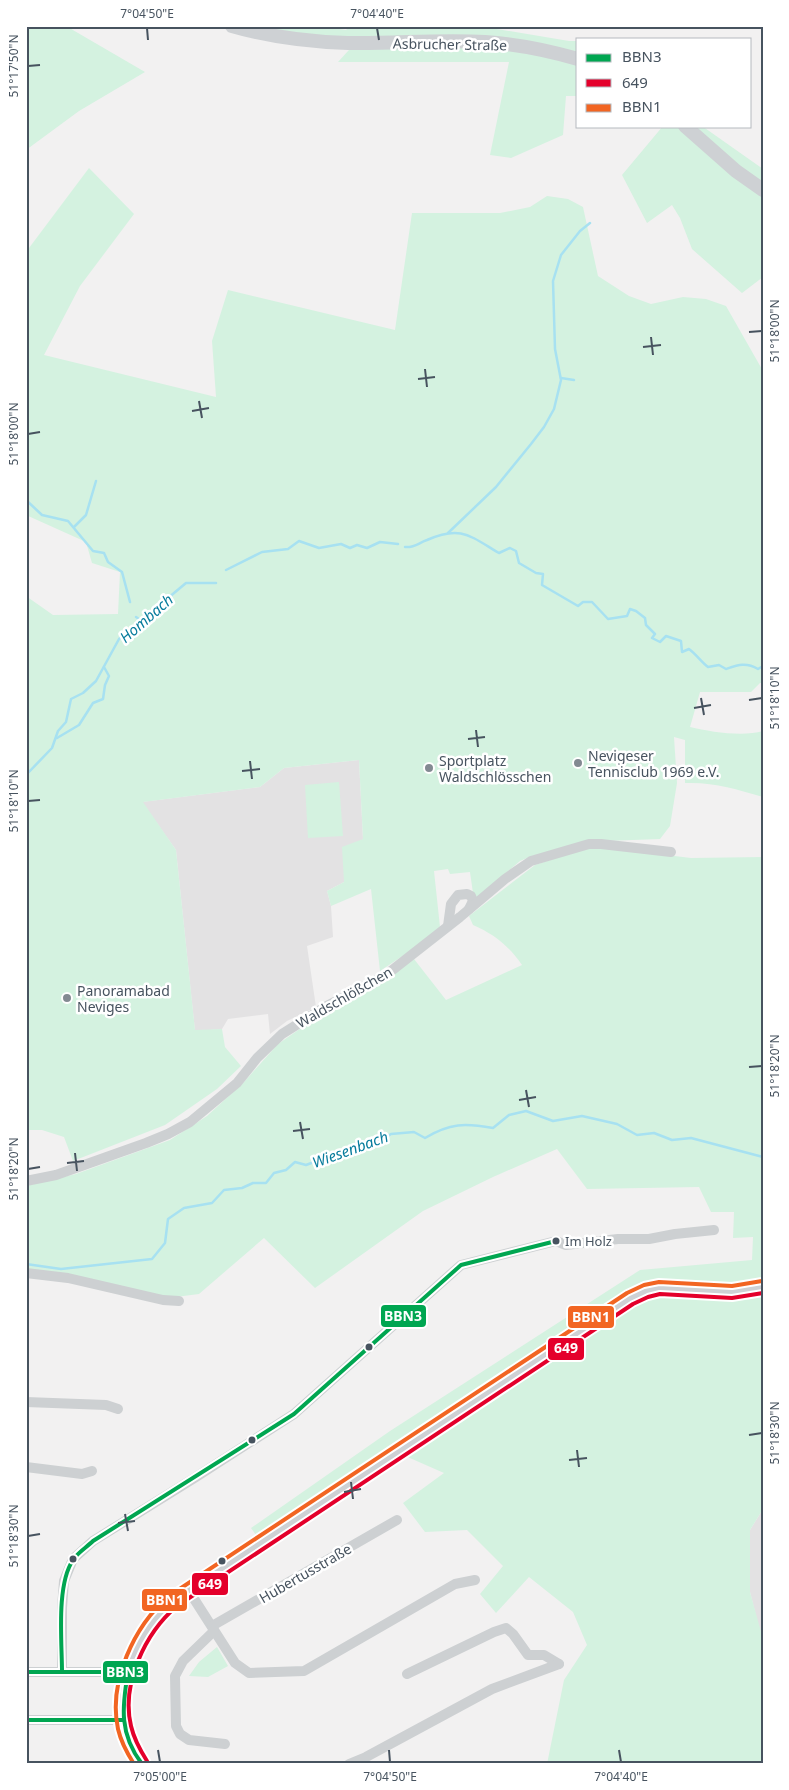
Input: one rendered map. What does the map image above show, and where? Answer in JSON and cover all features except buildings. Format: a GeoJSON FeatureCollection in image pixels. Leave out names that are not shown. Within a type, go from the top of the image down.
{"type":"FeatureCollection","features":[{"type":"Feature","properties":{"kind":"main road","name":"Asbrucher Straße"},"geometry":{"type":"LineString","coordinates":[[232,26],[280,37],[324,42],[462,42],[502,44],[547,51],[576,59]]}},
{"type":"Feature","properties":{"kind":"main road"},"geometry":{"type":"LineString","coordinates":[[687,128],[736,170],[763,190]]}},
{"type":"Feature","properties":{"kind":"main road"},"geometry":{"type":"LineString","coordinates":[[142,1764],[130,1746],[123,1720],[124,1696],[128,1672],[143,1637],[164,1609],[188,1591],[630,1298],[646,1291],[660,1288],[732,1292],[763,1287]]}},
{"type":"Feature","properties":{"kind":"street","name":"Waldschlößchen"},"geometry":{"type":"LineString","coordinates":[[26,1181],[56,1175],[146,1143],[190,1122],[237,1083],[257,1058],[282,1034],[386,975],[531,860],[589,844],[671,852]]}},
{"type":"Feature","properties":{"kind":"street"},"geometry":{"type":"LineString","coordinates":[[448,926],[452,904],[458,895],[467,894],[471,896],[473,900],[469,910]]}},
{"type":"Feature","properties":{"kind":"street"},"geometry":{"type":"LineString","coordinates":[[62,1672],[64,1581],[73,1559],[93,1541],[294,1414],[461,1265],[556,1241],[566,1245],[618,1239],[649,1239],[714,1230]]}},
{"type":"Feature","properties":{"kind":"street"},"geometry":{"type":"LineString","coordinates":[[26,1273],[68,1278],[179,1302]]}},
{"type":"Feature","properties":{"kind":"street"},"geometry":{"type":"LineString","coordinates":[[26,1402],[106,1405],[118,1410]]}},
{"type":"Feature","properties":{"kind":"street"},"geometry":{"type":"LineString","coordinates":[[26,1467],[82,1474],[92,1471]]}},
{"type":"Feature","properties":{"kind":"street","name":"Hubertusstraße"},"geometry":{"type":"LineString","coordinates":[[225,1744],[189,1740],[180,1734],[176,1726],[175,1676],[183,1662],[213,1629],[397,1520]]}},
{"type":"Feature","properties":{"kind":"street"},"geometry":{"type":"LineString","coordinates":[[188,1591],[235,1663],[249,1673],[304,1671],[455,1584],[475,1580]]}},
{"type":"Feature","properties":{"kind":"street"},"geometry":{"type":"LineString","coordinates":[[349,1764],[366,1757],[492,1689],[559,1664],[544,1655],[528,1655],[513,1634],[506,1628],[406,1674]]}},
{"type":"Feature","properties":{"kind":"street"},"geometry":{"type":"LineString","coordinates":[[26,1672],[128,1672]]}},
{"type":"Feature","properties":{"kind":"street"},"geometry":{"type":"LineString","coordinates":[[26,1720],[123,1720]]}},
{"type":"Feature","properties":{"kind":"shaded area"},"geometry":{"type":"Polygon","coordinates":[[[359,760],[363,839],[344,882],[327,891],[331,906],[333,937],[307,946],[316,1007],[287,1021],[270,1034],[268,1014],[228,1019],[222,1029],[195,1031],[176,850],[142,802],[260,787],[284,768],[359,760]]]}},
{"type":"Feature","properties":{"kind":"shaded area"},"geometry":{"type":"Polygon","coordinates":[[[763,1509],[762,1640],[750,1592],[750,1530],[763,1509]]]}},
{"type":"Feature","properties":{"kind":"green space"},"geometry":{"type":"Polygon","coordinates":[[[26,26],[66,26],[145,72],[79,111],[26,150],[26,26]]]}},
{"type":"Feature","properties":{"kind":"green space"},"geometry":{"type":"Polygon","coordinates":[[[254,26],[318,26],[346,30],[350,26],[485,27],[576,41],[576,96],[566,96],[563,135],[511,158],[490,155],[509,62],[338,62],[359,39],[267,30],[254,26]]]}},
{"type":"Feature","properties":{"kind":"green space"},"geometry":{"type":"Polygon","coordinates":[[[661,128],[705,128],[763,169],[763,277],[742,293],[692,249],[680,218],[672,205],[647,223],[622,175],[661,128]]]}},
{"type":"Feature","properties":{"kind":"green space"},"geometry":{"type":"Polygon","coordinates":[[[89,168],[134,214],[80,286],[44,355],[216,397],[212,341],[228,290],[395,330],[412,213],[500,213],[530,207],[547,196],[568,199],[583,207],[598,276],[629,296],[651,304],[683,297],[706,299],[726,306],[763,371],[763,683],[760,683],[751,692],[700,692],[690,727],[737,734],[763,731],[763,797],[715,785],[685,783],[685,740],[674,737],[677,783],[670,826],[660,839],[605,841],[532,856],[520,861],[474,900],[470,872],[450,874],[448,869],[434,871],[440,927],[410,951],[380,971],[371,889],[331,906],[327,891],[344,882],[342,847],[363,839],[359,760],[284,768],[260,787],[143,802],[176,850],[195,1030],[222,1029],[225,1047],[241,1066],[217,1089],[165,1125],[73,1161],[64,1137],[42,1130],[26,1130],[26,596],[53,615],[118,614],[120,572],[92,563],[86,542],[26,515],[26,252],[89,168]]]}},
{"type":"Feature","properties":{"kind":"green space"},"geometry":{"type":"Polygon","coordinates":[[[339,782],[343,836],[308,838],[305,785],[339,782]]]}},
{"type":"Feature","properties":{"kind":"green space"},"geometry":{"type":"Polygon","coordinates":[[[601,847],[691,858],[763,857],[763,1509],[750,1530],[750,1592],[763,1639],[763,1764],[547,1764],[564,1680],[587,1645],[573,1612],[529,1577],[496,1613],[480,1594],[503,1566],[467,1530],[425,1532],[403,1503],[444,1473],[403,1455],[264,1546],[251,1528],[390,1431],[640,1270],[752,1260],[753,1237],[733,1238],[734,1212],[711,1212],[699,1187],[587,1189],[557,1149],[423,1211],[315,1288],[264,1238],[199,1294],[168,1298],[26,1270],[26,1186],[76,1174],[170,1140],[207,1116],[244,1082],[278,1044],[317,1017],[414,959],[446,1000],[522,965],[500,941],[488,932],[473,925],[469,916],[535,865],[586,848],[601,847]]]}},
{"type":"Feature","properties":{"kind":"green space"},"geometry":{"type":"Polygon","coordinates":[[[217,1647],[228,1666],[208,1677],[189,1676],[199,1662],[217,1647]]]}},
{"type":"Feature","properties":{"kind":"waterway"},"geometry":{"type":"LineString","coordinates":[[448,533],[496,487],[544,427],[554,409],[561,380],[555,349],[553,281],[561,255],[580,231],[590,223]]}},
{"type":"Feature","properties":{"kind":"waterway"},"geometry":{"type":"LineString","coordinates":[[561,378],[574,380]]}},
{"type":"Feature","properties":{"kind":"waterway"},"geometry":{"type":"LineString","coordinates":[[74,527],[86,515],[96,481]]}},
{"type":"Feature","properties":{"kind":"waterway"},"geometry":{"type":"LineString","coordinates":[[26,500],[42,515],[68,521],[93,551],[104,553],[108,562],[122,572],[130,602]]}},
{"type":"Feature","properties":{"kind":"waterway","name":"Hombach"},"geometry":{"type":"LineString","coordinates":[[405,547],[414,546],[449,533],[457,533],[472,537],[499,553],[510,548],[516,551],[519,563],[536,573],[543,574],[542,585],[578,606],[583,602],[592,602],[608,619],[627,616],[630,609],[636,611],[645,618],[646,625],[655,634],[652,638],[660,642],[666,636],[681,641],[682,652],[689,649],[708,667],[719,665],[726,669],[738,665],[746,665],[758,669],[763,666]]}},
{"type":"Feature","properties":{"kind":"waterway","name":"Hombach"},"geometry":{"type":"LineString","coordinates":[[226,570],[262,552],[288,549],[299,541],[319,548],[341,544],[350,548],[357,545],[367,548],[380,542],[398,544]]}},
{"type":"Feature","properties":{"kind":"waterway","name":"Hombach"},"geometry":{"type":"LineString","coordinates":[[26,775],[52,748],[58,731],[66,722],[71,699],[83,693],[96,681],[119,639],[186,583],[216,583]]}},
{"type":"Feature","properties":{"kind":"waterway","name":"Hombach"},"geometry":{"type":"LineString","coordinates":[[136,617],[142,621]]}},
{"type":"Feature","properties":{"kind":"waterway"},"geometry":{"type":"LineString","coordinates":[[57,738],[79,725],[93,703],[103,699],[105,685],[109,676],[104,667]]}},
{"type":"Feature","properties":{"kind":"waterway","name":"Wiesenbach"},"geometry":{"type":"LineString","coordinates":[[26,1264],[61,1269],[152,1259],[165,1243],[168,1219],[184,1208],[212,1203],[224,1190],[242,1188],[253,1183],[266,1183],[274,1173],[286,1170],[295,1162],[306,1165],[333,1155],[352,1152],[363,1142],[382,1140],[391,1134],[414,1132],[425,1138],[442,1129],[458,1125],[493,1128],[509,1115],[526,1111],[553,1121],[582,1116],[617,1124],[637,1135],[654,1133],[672,1140],[691,1138],[763,1157]]}},
{"type":"Feature","properties":{"kind":"transit line","name":"BBN3"},"geometry":{"type":"LineString","coordinates":[[62,1672],[61,1614],[64,1584],[73,1560],[80,1552],[93,1541],[294,1414],[461,1265],[556,1241]]}},
{"type":"Feature","properties":{"kind":"transit line","name":"BBN1"},"geometry":{"type":"LineString","coordinates":[[134,1764],[124,1747],[118,1729],[117,1693],[121,1674],[135,1639],[156,1608],[169,1596],[627,1293],[644,1285],[659,1282],[732,1286],[762,1281]]}},
{"type":"Feature","properties":{"kind":"transit line","name":"649"},"geometry":{"type":"LineString","coordinates":[[147,1761],[131,1726],[129,1693],[138,1660],[146,1645],[165,1617],[177,1606],[633,1304],[660,1294],[732,1298],[763,1293]]}},
{"type":"Feature","properties":{"kind":"transit line","name":"BBN3"},"geometry":{"type":"LineString","coordinates":[[26,1672],[128,1672],[124,1697],[124,1720],[129,1742],[142,1764]]}},
{"type":"Feature","properties":{"kind":"transit line","name":"BBN3"},"geometry":{"type":"LineString","coordinates":[[26,1720],[123,1720]]}},
{"type":"Feature","properties":{"kind":"place","name":"Nevigeser Tennisclub 1969 e.V."},"geometry":{"type":"Point","coordinates":[578,763]}},
{"type":"Feature","properties":{"kind":"place","name":"Sportplatz Waldschlösschen"},"geometry":{"type":"Point","coordinates":[429,768]}},
{"type":"Feature","properties":{"kind":"place","name":"Panoramabad Neviges"},"geometry":{"type":"Point","coordinates":[67,998]}},
{"type":"Feature","properties":{"kind":"place","name":"Im Holz"},"geometry":{"type":"Point","coordinates":[556,1241]}}]}
